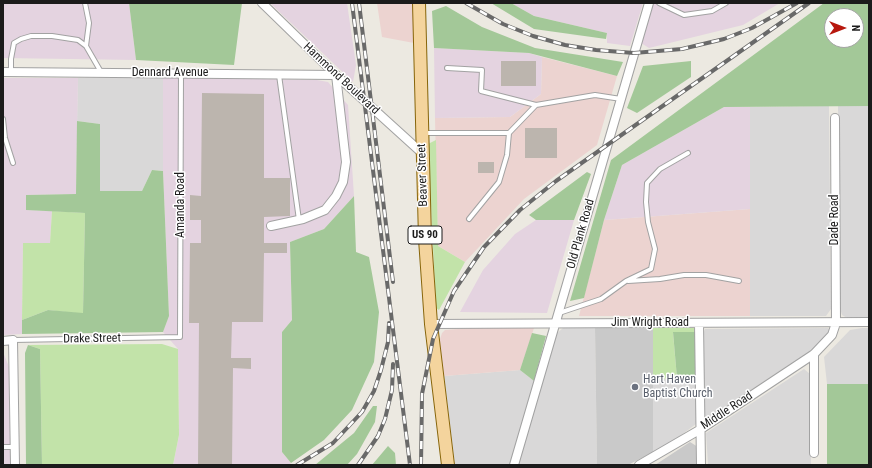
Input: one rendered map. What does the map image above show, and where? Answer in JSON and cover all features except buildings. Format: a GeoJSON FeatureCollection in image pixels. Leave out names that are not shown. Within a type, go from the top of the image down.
{"type":"FeatureCollection","features":[{"type":"Feature","properties":{"kind":"main road","name":"Beaver Street"},"geometry":{"type":"LineString","coordinates":[[419,3],[421,133],[425,239],[431,324],[448,465]]}},
{"type":"Feature","properties":{"kind":"street","name":"Hammond Boulevard"},"geometry":{"type":"LineString","coordinates":[[262,3],[336,75],[422,153]]}},
{"type":"Feature","properties":{"kind":"street","name":"Old Plank Road"},"geometry":{"type":"LineString","coordinates":[[514,465],[648,3]]}},
{"type":"Feature","properties":{"kind":"street","name":"Dennard Avenue"},"geometry":{"type":"LineString","coordinates":[[7,72],[336,75]]}},
{"type":"Feature","properties":{"kind":"street"},"geometry":{"type":"LineString","coordinates":[[271,226],[299,220],[325,210],[336,196],[345,176],[346,162],[336,75]]}},
{"type":"Feature","properties":{"kind":"street","name":"Dade Road"},"geometry":{"type":"LineString","coordinates":[[834,118],[836,323]]}},
{"type":"Feature","properties":{"kind":"street","name":"Jim Wright Road"},"geometry":{"type":"LineString","coordinates":[[431,324],[869,322]]}},
{"type":"Feature","properties":{"kind":"street"},"geometry":{"type":"LineString","coordinates":[[699,323],[701,465]]}},
{"type":"Feature","properties":{"kind":"street","name":"Middle Road"},"geometry":{"type":"LineString","coordinates":[[639,465],[700,429],[814,354],[832,335],[836,323]]}},
{"type":"Feature","properties":{"kind":"street"},"geometry":{"type":"LineString","coordinates":[[13,340],[15,465]]}},
{"type":"Feature","properties":{"kind":"street","name":"Drake Street"},"geometry":{"type":"LineString","coordinates":[[3,341],[13,340]]}},
{"type":"Feature","properties":{"kind":"street"},"geometry":{"type":"LineString","coordinates":[[814,354],[814,452]]}},
{"type":"Feature","properties":{"kind":"lane"},"geometry":{"type":"LineString","coordinates":[[85,3],[89,23],[86,46]]}},
{"type":"Feature","properties":{"kind":"lane"},"geometry":{"type":"LineString","coordinates":[[659,3],[684,15],[712,11],[726,3]]}},
{"type":"Feature","properties":{"kind":"lane"},"geometry":{"type":"LineString","coordinates":[[7,72],[14,43],[20,39],[52,36],[78,40],[86,46],[102,72]]}},
{"type":"Feature","properties":{"kind":"lane"},"geometry":{"type":"LineString","coordinates":[[447,68],[482,70],[481,91],[536,105],[595,95],[621,99]]}},
{"type":"Feature","properties":{"kind":"lane","name":"Amanda Road"},"geometry":{"type":"LineString","coordinates":[[180,337],[181,73]]}},
{"type":"Feature","properties":{"kind":"lane"},"geometry":{"type":"LineString","coordinates":[[279,74],[299,220]]}},
{"type":"Feature","properties":{"kind":"lane"},"geometry":{"type":"LineString","coordinates":[[469,218],[498,182],[507,155],[509,133],[536,105]]}},
{"type":"Feature","properties":{"kind":"lane"},"geometry":{"type":"LineString","coordinates":[[3,119],[5,138],[13,163]]}},
{"type":"Feature","properties":{"kind":"lane"},"geometry":{"type":"LineString","coordinates":[[421,133],[509,133]]}},
{"type":"Feature","properties":{"kind":"lane"},"geometry":{"type":"LineString","coordinates":[[557,314],[601,299],[626,281],[651,269],[655,249],[648,222],[646,202],[648,183],[660,169],[688,153]]}},
{"type":"Feature","properties":{"kind":"lane"},"geometry":{"type":"LineString","coordinates":[[626,281],[660,279],[684,275],[706,275],[739,281]]}},
{"type":"Feature","properties":{"kind":"lane","name":"Drake Street"},"geometry":{"type":"LineString","coordinates":[[13,340],[180,337]]}},
{"type":"Feature","properties":{"kind":"lane"},"geometry":{"type":"LineString","coordinates":[[3,447],[14,447]]}},
{"type":"Feature","properties":{"kind":"shaded area"},"geometry":{"type":"Polygon","coordinates":[[[3,3],[129,3],[136,60],[3,58],[3,3]]]}},
{"type":"Feature","properties":{"kind":"shaded area"},"geometry":{"type":"Polygon","coordinates":[[[270,3],[347,3],[356,65],[353,82],[270,3]]]}},
{"type":"Feature","properties":{"kind":"shaded area"},"geometry":{"type":"Polygon","coordinates":[[[377,3],[413,3],[414,43],[382,37],[377,3]]]}},
{"type":"Feature","properties":{"kind":"shaded area"},"geometry":{"type":"Polygon","coordinates":[[[511,3],[643,3],[630,46],[607,43],[607,33],[534,16],[511,3]]]}},
{"type":"Feature","properties":{"kind":"shaded area"},"geometry":{"type":"Polygon","coordinates":[[[653,3],[780,3],[743,25],[649,48],[641,43],[653,3]]]}},
{"type":"Feature","properties":{"kind":"shaded area"},"geometry":{"type":"Polygon","coordinates":[[[434,48],[529,53],[542,57],[541,94],[510,117],[435,118],[434,48]]]}},
{"type":"Feature","properties":{"kind":"shaded area"},"geometry":{"type":"Polygon","coordinates":[[[542,57],[617,76],[597,145],[524,199],[465,262],[438,246],[435,118],[510,117],[541,94],[542,57]]]}},
{"type":"Feature","properties":{"kind":"shaded area"},"geometry":{"type":"Polygon","coordinates":[[[163,77],[163,171],[152,170],[142,191],[100,191],[100,124],[77,121],[78,78],[163,77]]]}},
{"type":"Feature","properties":{"kind":"shaded area"},"geometry":{"type":"Polygon","coordinates":[[[163,77],[317,80],[328,82],[348,105],[354,196],[324,229],[290,242],[292,320],[282,332],[282,452],[291,463],[289,465],[173,465],[179,435],[178,349],[163,332],[169,316],[163,171],[163,77]]]}},
{"type":"Feature","properties":{"kind":"shaded area"},"geometry":{"type":"Polygon","coordinates":[[[3,78],[78,78],[76,194],[26,195],[26,210],[52,211],[50,243],[23,243],[22,334],[3,335],[3,78]]]}},
{"type":"Feature","properties":{"kind":"shaded area"},"geometry":{"type":"Polygon","coordinates":[[[829,106],[831,309],[826,316],[750,316],[750,107],[829,106]]]}},
{"type":"Feature","properties":{"kind":"shaded area"},"geometry":{"type":"Polygon","coordinates":[[[838,106],[869,106],[869,319],[849,319],[842,315],[839,305],[838,106]]]}},
{"type":"Feature","properties":{"kind":"shaded area"},"geometry":{"type":"Polygon","coordinates":[[[724,107],[750,107],[750,209],[604,220],[622,165],[724,107]]]}},
{"type":"Feature","properties":{"kind":"shaded area"},"geometry":{"type":"Polygon","coordinates":[[[750,209],[750,316],[579,316],[604,220],[750,209]]]}},
{"type":"Feature","properties":{"kind":"shaded area"},"geometry":{"type":"Polygon","coordinates":[[[536,220],[574,220],[547,313],[460,312],[483,270],[515,234],[536,220]]]}},
{"type":"Feature","properties":{"kind":"shaded area"},"geometry":{"type":"Polygon","coordinates":[[[653,326],[653,452],[628,465],[597,465],[595,328],[653,326]]]}},
{"type":"Feature","properties":{"kind":"shaded area"},"geometry":{"type":"Polygon","coordinates":[[[471,328],[534,328],[520,370],[444,376],[439,342],[442,333],[445,330],[471,328]]]}},
{"type":"Feature","properties":{"kind":"shaded area"},"geometry":{"type":"Polygon","coordinates":[[[563,328],[595,328],[597,465],[517,465],[556,334],[563,328]]]}},
{"type":"Feature","properties":{"kind":"shaded area"},"geometry":{"type":"Polygon","coordinates":[[[828,328],[830,331],[818,346],[708,418],[705,416],[703,334],[705,329],[828,328]]]}},
{"type":"Feature","properties":{"kind":"shaded area"},"geometry":{"type":"Polygon","coordinates":[[[869,328],[869,384],[827,384],[824,357],[850,330],[869,328]]]}},
{"type":"Feature","properties":{"kind":"shaded area"},"geometry":{"type":"Polygon","coordinates":[[[3,352],[9,367],[11,465],[3,465],[3,352]]]}},
{"type":"Feature","properties":{"kind":"shaded area"},"geometry":{"type":"Polygon","coordinates":[[[804,369],[810,374],[811,465],[708,465],[706,433],[804,369]]]}},
{"type":"Feature","properties":{"kind":"shaded area"},"geometry":{"type":"Polygon","coordinates":[[[520,370],[534,381],[511,464],[455,465],[444,376],[520,370]]]}},
{"type":"Feature","properties":{"kind":"shaded area"},"geometry":{"type":"Polygon","coordinates":[[[697,378],[696,424],[672,442],[653,452],[653,379],[697,378]]]}},
{"type":"Feature","properties":{"kind":"shaded area"},"geometry":{"type":"Polygon","coordinates":[[[690,442],[698,447],[699,465],[655,465],[690,442]]]}},
{"type":"Feature","properties":{"kind":"green space"},"geometry":{"type":"Polygon","coordinates":[[[129,3],[242,3],[234,65],[136,60],[129,3]]]}},
{"type":"Feature","properties":{"kind":"green space"},"geometry":{"type":"Polygon","coordinates":[[[491,3],[511,3],[534,16],[607,33],[606,39],[534,29],[491,3]]]}},
{"type":"Feature","properties":{"kind":"green space"},"geometry":{"type":"Polygon","coordinates":[[[824,3],[869,3],[869,106],[724,107],[622,165],[604,220],[584,298],[570,301],[611,160],[824,3]]]}},
{"type":"Feature","properties":{"kind":"green space"},"geometry":{"type":"Polygon","coordinates":[[[446,6],[482,27],[535,48],[623,62],[617,76],[529,53],[434,48],[432,11],[446,6]]]}},
{"type":"Feature","properties":{"kind":"green space"},"geometry":{"type":"Polygon","coordinates":[[[691,61],[691,77],[637,113],[627,108],[643,66],[691,61]]]}},
{"type":"Feature","properties":{"kind":"green space"},"geometry":{"type":"Polygon","coordinates":[[[77,121],[100,124],[100,191],[142,191],[152,170],[163,171],[169,316],[163,332],[22,334],[22,320],[48,310],[83,313],[85,213],[26,210],[26,195],[76,194],[77,121]]]}},
{"type":"Feature","properties":{"kind":"green space"},"geometry":{"type":"Polygon","coordinates":[[[436,140],[438,246],[465,262],[439,310],[436,308],[428,144],[436,140]]]}},
{"type":"Feature","properties":{"kind":"green space"},"geometry":{"type":"Polygon","coordinates":[[[587,172],[591,174],[574,220],[536,220],[529,215],[587,172]]]}},
{"type":"Feature","properties":{"kind":"green space"},"geometry":{"type":"Polygon","coordinates":[[[354,196],[356,252],[369,257],[379,312],[374,362],[352,410],[324,440],[291,463],[282,452],[282,332],[292,320],[290,242],[324,229],[354,196]]]}},
{"type":"Feature","properties":{"kind":"green space"},"geometry":{"type":"Polygon","coordinates":[[[52,211],[85,213],[83,314],[48,310],[22,320],[23,243],[50,243],[52,211]]]}},
{"type":"Feature","properties":{"kind":"green space"},"geometry":{"type":"Polygon","coordinates":[[[653,326],[694,328],[695,332],[673,333],[677,378],[653,379],[653,326]]]}},
{"type":"Feature","properties":{"kind":"green space"},"geometry":{"type":"Polygon","coordinates":[[[673,332],[695,332],[697,378],[677,378],[673,332]]]}},
{"type":"Feature","properties":{"kind":"green space"},"geometry":{"type":"Polygon","coordinates":[[[532,333],[546,336],[534,381],[520,370],[532,333]]]}},
{"type":"Feature","properties":{"kind":"green space"},"geometry":{"type":"Polygon","coordinates":[[[162,344],[178,349],[179,435],[173,465],[42,465],[40,349],[28,345],[162,344]]]}},
{"type":"Feature","properties":{"kind":"green space"},"geometry":{"type":"Polygon","coordinates":[[[28,345],[40,349],[42,465],[26,465],[25,353],[28,345]]]}},
{"type":"Feature","properties":{"kind":"green space"},"geometry":{"type":"Polygon","coordinates":[[[827,384],[869,384],[869,465],[827,465],[827,384]]]}},
{"type":"Feature","properties":{"kind":"green space"},"geometry":{"type":"Polygon","coordinates":[[[373,406],[377,406],[375,422],[357,454],[347,465],[315,465],[354,433],[373,406]]]}},
{"type":"Feature","properties":{"kind":"green space"},"geometry":{"type":"Polygon","coordinates":[[[388,446],[395,453],[396,465],[372,465],[388,446]]]}},
{"type":"Feature","properties":{"kind":"railway"},"geometry":{"type":"LineString","coordinates":[[352,3],[410,465]]}},
{"type":"Feature","properties":{"kind":"railway"},"geometry":{"type":"LineString","coordinates":[[359,3],[393,282]]}},
{"type":"Feature","properties":{"kind":"railway"},"geometry":{"type":"LineString","coordinates":[[466,3],[503,24],[533,36],[565,45],[596,50],[634,53],[682,49],[724,39],[752,28],[797,3]]}},
{"type":"Feature","properties":{"kind":"railway"},"geometry":{"type":"LineString","coordinates":[[421,465],[422,394],[433,339],[454,291],[484,247],[520,210],[556,181],[809,3]]}},
{"type":"Feature","properties":{"kind":"railway"},"geometry":{"type":"LineString","coordinates":[[297,465],[333,443],[362,412],[374,391],[381,370],[388,342],[389,323]]}},
{"type":"Feature","properties":{"kind":"railway"},"geometry":{"type":"LineString","coordinates":[[358,465],[378,436],[385,419],[392,390],[393,364]]}},
{"type":"Feature","properties":{"kind":"place","name":"Hart Haven Baptist Church"},"geometry":{"type":"Point","coordinates":[635,387]}}]}
